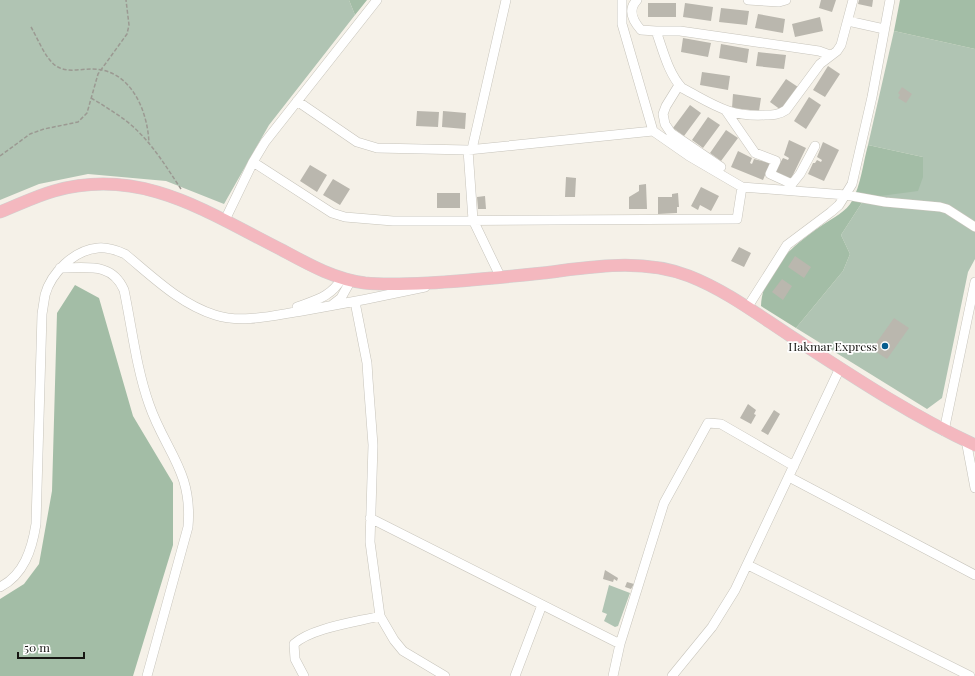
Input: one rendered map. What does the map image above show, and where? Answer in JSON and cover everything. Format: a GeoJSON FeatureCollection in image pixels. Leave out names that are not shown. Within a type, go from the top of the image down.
{"type":"FeatureCollection","features":[{"type":"Feature","properties":{"kind":"main road"},"geometry":{"type":"LineString","coordinates":[[0,212],[53,191],[104,184],[147,189],[164,193],[191,204],[225,220],[312,266],[346,279],[384,284],[451,282],[501,278],[624,264],[665,268],[689,277],[747,308],[840,368],[944,431],[970,442]]}},
{"type":"Feature","properties":{"kind":"street"},"geometry":{"type":"LineString","coordinates":[[225,220],[253,162],[265,142],[377,0]]}},
{"type":"Feature","properties":{"kind":"street"},"geometry":{"type":"LineString","coordinates":[[501,278],[473,220],[470,150],[506,0]]}},
{"type":"Feature","properties":{"kind":"street"},"geometry":{"type":"LineString","coordinates":[[622,0],[622,24],[653,131],[689,156],[742,187],[846,195],[885,202],[940,207],[947,209],[975,227]]}},
{"type":"Feature","properties":{"kind":"street"},"geometry":{"type":"LineString","coordinates":[[637,0],[632,9],[632,17],[641,30],[680,31],[704,34],[819,51],[830,55]]}},
{"type":"Feature","properties":{"kind":"street"},"geometry":{"type":"LineString","coordinates":[[748,0],[779,2],[786,0]]}},
{"type":"Feature","properties":{"kind":"street"},"geometry":{"type":"LineString","coordinates":[[656,31],[672,74],[679,85],[726,111],[746,116],[782,113],[820,64],[841,45],[853,0]]}},
{"type":"Feature","properties":{"kind":"street"},"geometry":{"type":"LineString","coordinates":[[747,308],[787,245],[831,212],[846,195],[852,184],[857,166],[890,0]]}},
{"type":"Feature","properties":{"kind":"street"},"geometry":{"type":"LineString","coordinates":[[848,21],[884,29]]}},
{"type":"Feature","properties":{"kind":"street"},"geometry":{"type":"LineString","coordinates":[[679,85],[666,106],[664,114],[665,124],[672,133],[721,167]]}},
{"type":"Feature","properties":{"kind":"street"},"geometry":{"type":"LineString","coordinates":[[297,101],[322,120],[357,142],[367,146],[470,150],[653,131]]}},
{"type":"Feature","properties":{"kind":"street"},"geometry":{"type":"LineString","coordinates":[[726,111],[755,153],[776,161],[770,174],[792,184],[800,174],[815,146]]}},
{"type":"Feature","properties":{"kind":"street"},"geometry":{"type":"LineString","coordinates":[[253,162],[332,213],[345,217],[393,221],[737,219],[742,187]]}},
{"type":"Feature","properties":{"kind":"street"},"geometry":{"type":"LineString","coordinates":[[0,588],[17,575],[27,558],[33,542],[36,524],[42,314],[46,294],[60,268],[80,254],[90,249],[107,248],[125,254],[172,293],[202,310],[231,319],[247,319],[355,302],[451,282]]}},
{"type":"Feature","properties":{"kind":"street"},"geometry":{"type":"LineString","coordinates":[[60,268],[103,269],[114,273],[120,281],[124,290],[142,383],[149,405],[159,428],[178,462],[186,484],[190,510],[188,526],[147,676]]}},
{"type":"Feature","properties":{"kind":"street"},"geometry":{"type":"LineString","coordinates":[[331,306],[341,298],[346,279]]}},
{"type":"Feature","properties":{"kind":"street"},"geometry":{"type":"LineString","coordinates":[[279,314],[323,297],[333,291],[346,279]]}},
{"type":"Feature","properties":{"kind":"street"},"geometry":{"type":"LineString","coordinates":[[944,431],[971,322],[975,282]]}},
{"type":"Feature","properties":{"kind":"street"},"geometry":{"type":"LineString","coordinates":[[355,302],[367,363],[373,452],[370,542],[380,616],[394,640],[403,651],[445,676]]}},
{"type":"Feature","properties":{"kind":"street"},"geometry":{"type":"LineString","coordinates":[[672,676],[712,627],[735,590],[840,368]]}},
{"type":"Feature","properties":{"kind":"street"},"geometry":{"type":"LineString","coordinates":[[613,676],[620,644],[664,503],[708,423],[721,424],[794,466]]}},
{"type":"Feature","properties":{"kind":"street"},"geometry":{"type":"LineString","coordinates":[[970,442],[975,488]]}},
{"type":"Feature","properties":{"kind":"street"},"geometry":{"type":"LineString","coordinates":[[789,477],[975,575]]}},
{"type":"Feature","properties":{"kind":"street"},"geometry":{"type":"LineString","coordinates":[[370,518],[620,644]]}},
{"type":"Feature","properties":{"kind":"street"},"geometry":{"type":"LineString","coordinates":[[748,565],[970,676]]}},
{"type":"Feature","properties":{"kind":"street"},"geometry":{"type":"LineString","coordinates":[[515,676],[542,605]]}},
{"type":"Feature","properties":{"kind":"street"},"geometry":{"type":"LineString","coordinates":[[304,676],[295,659],[294,644],[300,638],[311,633],[380,616]]}},
{"type":"Feature","properties":{"kind":"path"},"geometry":{"type":"LineString","coordinates":[[0,156],[30,134],[44,129],[78,122],[87,113],[101,70],[127,34],[129,25],[126,0]]}},
{"type":"Feature","properties":{"kind":"path"},"geometry":{"type":"LineString","coordinates":[[31,27],[55,66],[64,70],[101,70],[116,74],[136,97],[144,114],[148,128],[149,144]]}},
{"type":"Feature","properties":{"kind":"path"},"geometry":{"type":"LineString","coordinates":[[91,98],[126,121],[149,144],[159,156],[191,204]]}},
{"type":"Feature","properties":{"kind":"green space"},"geometry":{"type":"Polygon","coordinates":[[[0,0],[349,0],[355,15],[269,125],[224,204],[166,181],[88,174],[39,184],[0,200],[0,0]]]}},
{"type":"Feature","properties":{"kind":"green space"},"geometry":{"type":"Polygon","coordinates":[[[349,0],[367,0],[355,15],[349,0]]]}},
{"type":"Feature","properties":{"kind":"green space"},"geometry":{"type":"Polygon","coordinates":[[[900,0],[975,0],[975,49],[894,31],[900,0]]]}},
{"type":"Feature","properties":{"kind":"green space"},"geometry":{"type":"Polygon","coordinates":[[[894,31],[975,49],[975,259],[968,272],[942,398],[927,409],[796,328],[843,271],[850,254],[841,235],[865,198],[923,157],[868,145],[894,31]]]}},
{"type":"Feature","properties":{"kind":"green space"},"geometry":{"type":"Polygon","coordinates":[[[868,145],[923,157],[923,177],[918,191],[865,198],[841,235],[850,254],[843,271],[796,328],[761,306],[767,281],[774,269],[792,248],[850,205],[858,188],[868,145]]]}},
{"type":"Feature","properties":{"kind":"green space"},"geometry":{"type":"Polygon","coordinates":[[[75,285],[99,298],[133,416],[173,483],[173,545],[133,676],[0,676],[0,599],[24,584],[39,564],[52,491],[57,313],[75,285]]]}},
{"type":"Feature","properties":{"kind":"green space"},"geometry":{"type":"Polygon","coordinates":[[[609,585],[630,593],[618,626],[615,627],[604,621],[607,614],[602,612],[609,585]]]}},
{"type":"Feature","properties":{"kind":"building"},"geometry":{"type":"Polygon","coordinates":[[[821,0],[836,0],[832,12],[819,8],[821,0]]]}},
{"type":"Feature","properties":{"kind":"building"},"geometry":{"type":"Polygon","coordinates":[[[859,0],[873,0],[872,7],[858,4],[859,0]]]}},
{"type":"Feature","properties":{"kind":"building"},"geometry":{"type":"Polygon","coordinates":[[[648,3],[676,3],[676,17],[648,17],[648,3]]]}},
{"type":"Feature","properties":{"kind":"building"},"geometry":{"type":"Polygon","coordinates":[[[685,3],[713,7],[711,21],[683,17],[685,3]]]}},
{"type":"Feature","properties":{"kind":"building"},"geometry":{"type":"Polygon","coordinates":[[[721,8],[749,11],[747,25],[719,22],[721,8]]]}},
{"type":"Feature","properties":{"kind":"building"},"geometry":{"type":"Polygon","coordinates":[[[758,14],[785,19],[783,33],[755,28],[758,14]]]}},
{"type":"Feature","properties":{"kind":"building"},"geometry":{"type":"Polygon","coordinates":[[[820,17],[823,31],[795,37],[792,24],[820,17]]]}},
{"type":"Feature","properties":{"kind":"building"},"geometry":{"type":"Polygon","coordinates":[[[683,38],[711,43],[708,57],[681,52],[683,38]]]}},
{"type":"Feature","properties":{"kind":"building"},"geometry":{"type":"Polygon","coordinates":[[[721,44],[749,49],[747,63],[719,58],[721,44]]]}},
{"type":"Feature","properties":{"kind":"building"},"geometry":{"type":"Polygon","coordinates":[[[758,52],[786,55],[784,69],[756,66],[758,52]]]}},
{"type":"Feature","properties":{"kind":"building"},"geometry":{"type":"Polygon","coordinates":[[[828,66],[840,74],[825,97],[813,90],[828,66]]]}},
{"type":"Feature","properties":{"kind":"building"},"geometry":{"type":"Polygon","coordinates":[[[702,72],[730,76],[728,90],[700,85],[702,72]]]}},
{"type":"Feature","properties":{"kind":"building"},"geometry":{"type":"Polygon","coordinates":[[[786,79],[798,87],[781,110],[770,102],[786,79]]]}},
{"type":"Feature","properties":{"kind":"building"},"geometry":{"type":"Polygon","coordinates":[[[902,87],[912,94],[906,103],[898,98],[900,95],[898,93],[902,87]]]}},
{"type":"Feature","properties":{"kind":"building"},"geometry":{"type":"Polygon","coordinates":[[[733,94],[761,98],[759,111],[732,108],[733,94]]]}},
{"type":"Feature","properties":{"kind":"building"},"geometry":{"type":"Polygon","coordinates":[[[809,97],[821,105],[806,129],[794,121],[809,97]]]}},
{"type":"Feature","properties":{"kind":"building"},"geometry":{"type":"Polygon","coordinates":[[[690,105],[701,113],[684,136],[673,128],[690,105]]]}},
{"type":"Feature","properties":{"kind":"building"},"geometry":{"type":"Polygon","coordinates":[[[417,111],[439,112],[438,127],[416,126],[417,111]]]}},
{"type":"Feature","properties":{"kind":"building"},"geometry":{"type":"Polygon","coordinates":[[[443,111],[466,113],[465,129],[442,127],[443,111]]]}},
{"type":"Feature","properties":{"kind":"building"},"geometry":{"type":"Polygon","coordinates":[[[708,117],[720,125],[703,148],[692,140],[708,117]]]}},
{"type":"Feature","properties":{"kind":"building"},"geometry":{"type":"Polygon","coordinates":[[[726,130],[738,138],[721,161],[710,153],[726,130]]]}},
{"type":"Feature","properties":{"kind":"building"},"geometry":{"type":"Polygon","coordinates":[[[789,140],[806,148],[791,179],[775,172],[783,158],[788,160],[789,158],[784,155],[789,140]]]}},
{"type":"Feature","properties":{"kind":"building"},"geometry":{"type":"Polygon","coordinates":[[[823,142],[839,150],[824,181],[808,174],[813,163],[817,160],[821,162],[822,160],[817,157],[823,142]]]}},
{"type":"Feature","properties":{"kind":"building"},"geometry":{"type":"Polygon","coordinates":[[[738,151],[752,158],[750,163],[752,164],[754,159],[770,163],[763,180],[731,167],[738,151]]]}},
{"type":"Feature","properties":{"kind":"building"},"geometry":{"type":"Polygon","coordinates":[[[310,165],[327,175],[317,192],[300,181],[310,165]]]}},
{"type":"Feature","properties":{"kind":"building"},"geometry":{"type":"Polygon","coordinates":[[[566,177],[576,178],[575,197],[565,197],[566,177]]]}},
{"type":"Feature","properties":{"kind":"building"},"geometry":{"type":"Polygon","coordinates":[[[333,179],[350,189],[340,205],[323,195],[333,179]]]}},
{"type":"Feature","properties":{"kind":"building"},"geometry":{"type":"Polygon","coordinates":[[[646,184],[647,209],[629,209],[629,197],[639,191],[639,185],[646,184]]]}},
{"type":"Feature","properties":{"kind":"building"},"geometry":{"type":"Polygon","coordinates":[[[701,187],[719,196],[711,211],[700,205],[698,210],[691,206],[701,187]]]}},
{"type":"Feature","properties":{"kind":"building"},"geometry":{"type":"Polygon","coordinates":[[[437,193],[460,193],[460,208],[437,208],[437,193]]]}},
{"type":"Feature","properties":{"kind":"building"},"geometry":{"type":"Polygon","coordinates":[[[678,193],[679,207],[677,207],[677,213],[658,214],[658,197],[672,197],[672,194],[678,193]]]}},
{"type":"Feature","properties":{"kind":"building"},"geometry":{"type":"Polygon","coordinates":[[[485,196],[486,209],[478,209],[477,197],[485,196]]]}},
{"type":"Feature","properties":{"kind":"building"},"geometry":{"type":"Polygon","coordinates":[[[739,247],[751,253],[744,267],[731,261],[739,247]]]}},
{"type":"Feature","properties":{"kind":"building"},"geometry":{"type":"Polygon","coordinates":[[[795,256],[811,267],[804,278],[788,267],[795,256]]]}},
{"type":"Feature","properties":{"kind":"building"},"geometry":{"type":"Polygon","coordinates":[[[782,279],[792,286],[783,300],[772,292],[782,279]]]}},
{"type":"Feature","properties":{"kind":"building"},"geometry":{"type":"Polygon","coordinates":[[[894,318],[909,328],[887,359],[872,349],[894,318]]]}},
{"type":"Feature","properties":{"kind":"building"},"geometry":{"type":"Polygon","coordinates":[[[748,404],[756,410],[754,414],[756,415],[751,424],[740,418],[748,404]]]}},
{"type":"Feature","properties":{"kind":"building"},"geometry":{"type":"Polygon","coordinates":[[[774,410],[780,414],[768,435],[761,431],[774,410]]]}},
{"type":"Feature","properties":{"kind":"building"},"geometry":{"type":"Polygon","coordinates":[[[605,570],[618,578],[617,581],[614,579],[613,582],[603,579],[605,570]]]}},
{"type":"Feature","properties":{"kind":"building"},"geometry":{"type":"Polygon","coordinates":[[[627,582],[634,584],[631,589],[625,587],[627,582]]]}},
{"type":"Feature","properties":{"kind":"place","name":"Hakmar Express"},"geometry":{"type":"Point","coordinates":[885,346]}}]}
